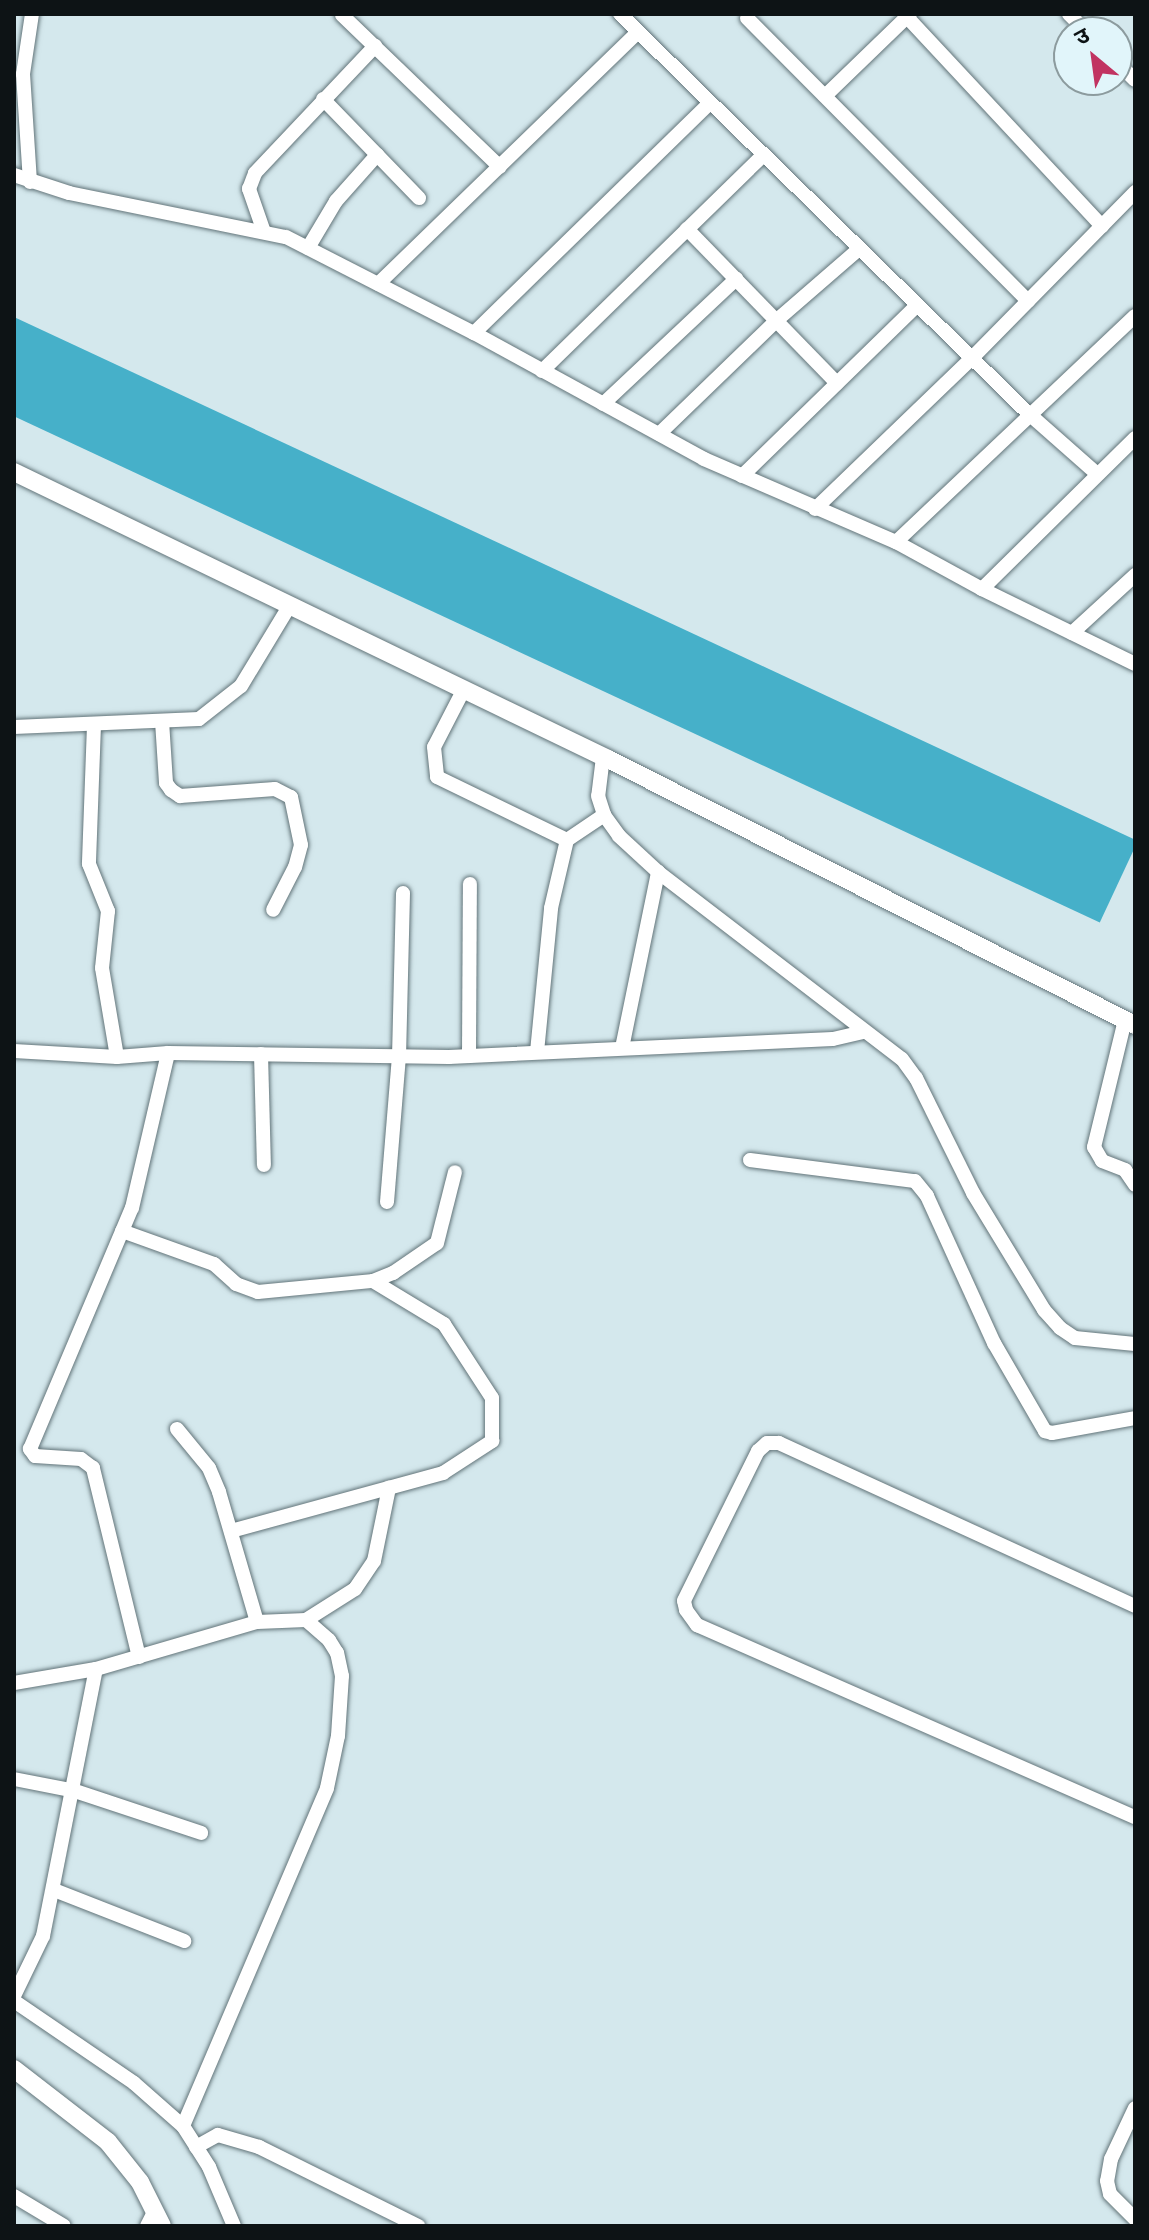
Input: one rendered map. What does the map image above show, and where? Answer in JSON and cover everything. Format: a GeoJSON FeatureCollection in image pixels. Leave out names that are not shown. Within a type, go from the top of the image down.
{"type":"FeatureCollection","features":[{"type":"Feature","properties":{"kind":"street"},"geometry":{"type":"LineString","coordinates":[[30,182],[23,74],[32,14]]}},
{"type":"Feature","properties":{"kind":"street"},"geometry":{"type":"LineString","coordinates":[[620,14],[1029,414],[1097,474]]}},
{"type":"Feature","properties":{"kind":"street"},"geometry":{"type":"LineString","coordinates":[[342,15],[500,167]]}},
{"type":"Feature","properties":{"kind":"street"},"geometry":{"type":"LineString","coordinates":[[825,96],[909,16],[1102,226]]}},
{"type":"Feature","properties":{"kind":"street"},"geometry":{"type":"LineString","coordinates":[[747,18],[1028,301]]}},
{"type":"Feature","properties":{"kind":"street"},"geometry":{"type":"LineString","coordinates":[[378,284],[638,32]]}},
{"type":"Feature","properties":{"kind":"street"},"geometry":{"type":"LineString","coordinates":[[264,232],[249,189],[255,173],[375,46]]}},
{"type":"Feature","properties":{"kind":"street"},"geometry":{"type":"LineString","coordinates":[[323,99],[419,198]]}},
{"type":"Feature","properties":{"kind":"street"},"geometry":{"type":"LineString","coordinates":[[474,333],[709,104]]}},
{"type":"Feature","properties":{"kind":"street"},"geometry":{"type":"LineString","coordinates":[[308,248],[336,201],[377,155]]}},
{"type":"Feature","properties":{"kind":"street"},"geometry":{"type":"LineString","coordinates":[[542,371],[762,156]]}},
{"type":"Feature","properties":{"kind":"street"},"geometry":{"type":"LineString","coordinates":[[14,175],[30,182],[286,237],[742,476],[896,542],[982,589],[1135,664]]}},
{"type":"Feature","properties":{"kind":"street"},"geometry":{"type":"LineString","coordinates":[[815,509],[972,358],[1135,192]]}},
{"type":"Feature","properties":{"kind":"street"},"geometry":{"type":"LineString","coordinates":[[687,229],[837,383]]}},
{"type":"Feature","properties":{"kind":"street"},"geometry":{"type":"LineString","coordinates":[[659,434],[777,320],[859,249]]}},
{"type":"Feature","properties":{"kind":"street"},"geometry":{"type":"LineString","coordinates":[[603,404],[736,279]]}},
{"type":"Feature","properties":{"kind":"street"},"geometry":{"type":"LineString","coordinates":[[742,476],[917,305]]}},
{"type":"Feature","properties":{"kind":"street"},"geometry":{"type":"LineString","coordinates":[[896,542],[1135,316]]}},
{"type":"Feature","properties":{"kind":"street"},"geometry":{"type":"LineString","coordinates":[[982,589],[1135,438]]}},
{"type":"Feature","properties":{"kind":"street"},"geometry":{"type":"LineString","coordinates":[[14,472],[603,757],[1130,1022],[1094,1147],[1102,1161],[1125,1170],[1135,1185]]}},
{"type":"Feature","properties":{"kind":"street"},"geometry":{"type":"LineString","coordinates":[[1072,633],[1135,575]]}},
{"type":"Feature","properties":{"kind":"street"},"geometry":{"type":"LineString","coordinates":[[14,727],[199,719],[241,686],[290,605]]}},
{"type":"Feature","properties":{"kind":"street"},"geometry":{"type":"LineString","coordinates":[[464,689],[434,747],[437,777],[567,840]]}},
{"type":"Feature","properties":{"kind":"street"},"geometry":{"type":"LineString","coordinates":[[162,721],[166,783],[180,796],[275,789],[291,797],[301,845],[295,867],[273,910]]}},
{"type":"Feature","properties":{"kind":"street"},"geometry":{"type":"LineString","coordinates":[[94,725],[89,864],[108,911],[102,968],[117,1057]]}},
{"type":"Feature","properties":{"kind":"street"},"geometry":{"type":"LineString","coordinates":[[603,757],[598,796],[604,815],[619,836],[658,872],[902,1059],[916,1078],[973,1193],[1044,1310],[1060,1328],[1075,1338],[1135,1344]]}},
{"type":"Feature","properties":{"kind":"street"},"geometry":{"type":"LineString","coordinates":[[537,1052],[551,908],[567,840],[604,815]]}},
{"type":"Feature","properties":{"kind":"street"},"geometry":{"type":"LineString","coordinates":[[622,1048],[658,872]]}},
{"type":"Feature","properties":{"kind":"street"},"geometry":{"type":"LineString","coordinates":[[469,1056],[470,884]]}},
{"type":"Feature","properties":{"kind":"street"},"geometry":{"type":"LineString","coordinates":[[387,1202],[399,1057],[403,893]]}},
{"type":"Feature","properties":{"kind":"street"},"geometry":{"type":"LineString","coordinates":[[14,1051],[117,1057],[168,1053],[469,1056],[833,1039],[863,1032]]}},
{"type":"Feature","properties":{"kind":"street"},"geometry":{"type":"LineString","coordinates":[[139,1657],[93,1468],[81,1459],[35,1456],[30,1449],[132,1208],[168,1053]]}},
{"type":"Feature","properties":{"kind":"street"},"geometry":{"type":"LineString","coordinates":[[261,1054],[264,1165]]}},
{"type":"Feature","properties":{"kind":"street"},"geometry":{"type":"LineString","coordinates":[[750,1160],[915,1181],[927,1196],[994,1343],[1045,1431],[1052,1433],[1135,1418]]}},
{"type":"Feature","properties":{"kind":"street"},"geometry":{"type":"LineString","coordinates":[[122,1231],[214,1264],[236,1284],[258,1292],[373,1281],[393,1273],[437,1243],[455,1172]]}},
{"type":"Feature","properties":{"kind":"street"},"geometry":{"type":"LineString","coordinates":[[231,1531],[443,1473],[492,1441],[492,1398],[444,1324],[373,1281]]}},
{"type":"Feature","properties":{"kind":"street"},"geometry":{"type":"LineString","coordinates":[[177,1429],[209,1468],[257,1622]]}},
{"type":"Feature","properties":{"kind":"street"},"geometry":{"type":"LineString","coordinates":[[1135,1606],[779,1443],[767,1443],[758,1451],[684,1601],[686,1610],[697,1625],[1135,1817]]}},
{"type":"Feature","properties":{"kind":"street"},"geometry":{"type":"LineString","coordinates":[[14,1683],[96,1669],[257,1622],[306,1620],[355,1589],[374,1561],[389,1488]]}},
{"type":"Feature","properties":{"kind":"street"},"geometry":{"type":"LineString","coordinates":[[183,2126],[327,1788],[338,1736],[342,1676],[337,1653],[329,1640],[306,1620]]}},
{"type":"Feature","properties":{"kind":"street"},"geometry":{"type":"LineString","coordinates":[[96,1669],[75,1791],[43,1936],[14,1999],[134,2083],[183,2126],[209,2167],[234,2226]]}},
{"type":"Feature","properties":{"kind":"street"},"geometry":{"type":"LineString","coordinates":[[14,1779],[75,1791],[201,1833]]}},
{"type":"Feature","properties":{"kind":"street"},"geometry":{"type":"LineString","coordinates":[[54,1890],[184,1941]]}},
{"type":"Feature","properties":{"kind":"street"},"geometry":{"type":"LineString","coordinates":[[14,2069],[108,2142],[140,2182],[154,2221]]}},
{"type":"Feature","properties":{"kind":"street"},"geometry":{"type":"LineString","coordinates":[[1135,2108],[1111,2159],[1107,2181],[1110,2194],[1120,2208],[1135,2219]]}},
{"type":"Feature","properties":{"kind":"street"},"geometry":{"type":"LineString","coordinates":[[196,2147],[218,2135],[232,2137],[259,2147],[417,2226]]}},
{"type":"Feature","properties":{"kind":"street"},"geometry":{"type":"LineString","coordinates":[[14,2196],[64,2226]]}},
{"type":"Feature","properties":{"kind":"water"},"geometry":{"type":"Polygon","coordinates":[[[14,317],[1135,840],[1135,847],[1100,923],[14,416],[14,317]]]}}]}
